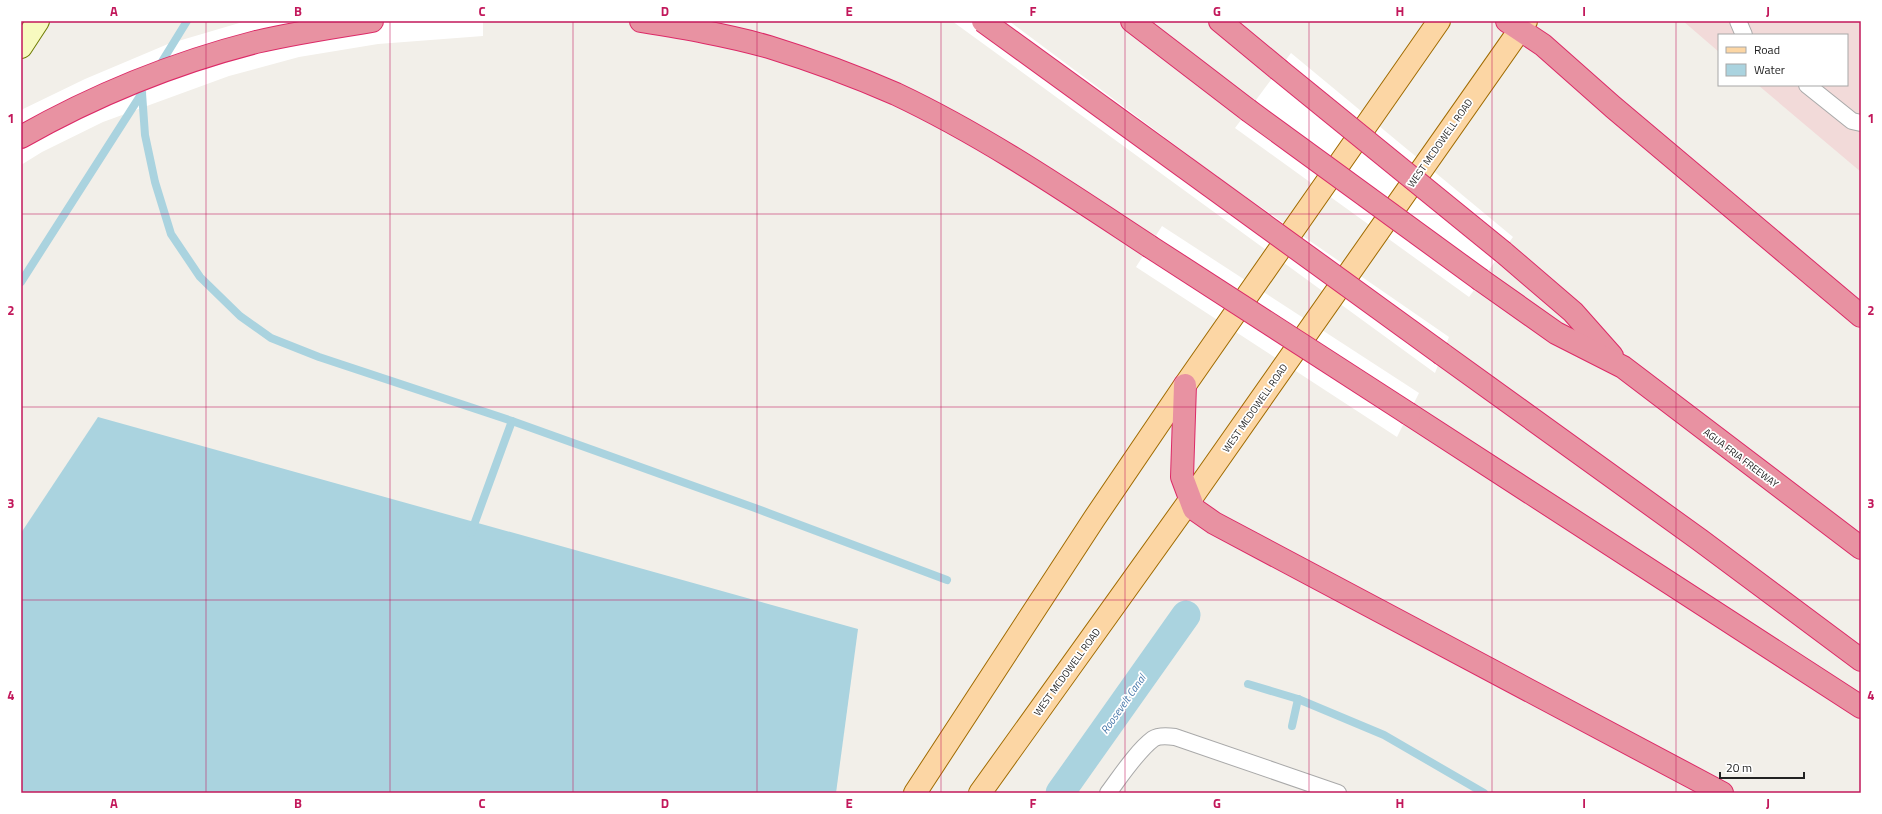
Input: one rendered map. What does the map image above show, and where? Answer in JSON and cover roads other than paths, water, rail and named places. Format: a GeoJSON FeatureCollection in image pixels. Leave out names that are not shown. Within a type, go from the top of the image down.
{"type":"FeatureCollection","features":[{"type":"Feature","properties":{"kind":"highway"},"geometry":{"type":"LineString","coordinates":[[21,137],[111,90],[178,66],[256,42],[372,21]]}},
{"type":"Feature","properties":{"kind":"highway"},"geometry":{"type":"LineString","coordinates":[[642,21],[689,29],[768,47],[833,69],[895,94],[996,147],[1861,707]]}},
{"type":"Feature","properties":{"kind":"highway"},"geometry":{"type":"LineString","coordinates":[[983,21],[1700,540],[1861,660]]}},
{"type":"Feature","properties":{"kind":"highway"},"geometry":{"type":"LineString","coordinates":[[1132,21],[1248,110],[1556,333],[1623,367]]}},
{"type":"Feature","properties":{"kind":"highway"},"geometry":{"type":"LineString","coordinates":[[1220,21],[1503,252],[1573,312],[1623,367]]}},
{"type":"Feature","properties":{"kind":"highway"},"geometry":{"type":"LineString","coordinates":[[1517,24],[1861,316]]}},
{"type":"Feature","properties":{"kind":"highway","name":"AGUA FRIA FREEWAY"},"geometry":{"type":"LineString","coordinates":[[1623,367],[1861,548]]}},
{"type":"Feature","properties":{"kind":"highway"},"geometry":{"type":"LineString","coordinates":[[1185,384],[1182,477],[1194,509],[1214,523],[1722,793]]}},
{"type":"Feature","properties":{"kind":"main road"},"geometry":{"type":"LineString","coordinates":[[21,47],[38,21]]}},
{"type":"Feature","properties":{"kind":"main road"},"geometry":{"type":"LineString","coordinates":[[915,793],[1094,519],[1185,384],[1439,21]]}},
{"type":"Feature","properties":{"kind":"main road","name":"WEST MCDOWELL ROAD"},"geometry":{"type":"LineString","coordinates":[[980,793],[1190,500],[1517,24]]}},
{"type":"Feature","properties":{"kind":"lane"},"geometry":{"type":"LineString","coordinates":[[1738,21],[1744,34]]}},
{"type":"Feature","properties":{"kind":"lane"},"geometry":{"type":"LineString","coordinates":[[1808,86],[1852,121],[1861,123]]}},
{"type":"Feature","properties":{"kind":"lane"},"geometry":{"type":"LineString","coordinates":[[1108,793],[1124,771],[1146,746],[1154,739],[1163,736],[1175,737],[1338,793]]}},
{"type":"Feature","properties":{"kind":"water"},"geometry":{"type":"Polygon","coordinates":[[[98,417],[858,629],[836,793],[21,793],[21,533],[98,417]]]}},
{"type":"Feature","properties":{"kind":"waterway"},"geometry":{"type":"LineString","coordinates":[[158,68],[187,21]]}},
{"type":"Feature","properties":{"kind":"waterway"},"geometry":{"type":"LineString","coordinates":[[142,93],[145,135],[155,182],[171,234],[200,277],[240,316],[271,338],[319,357],[512,421],[755,508],[947,580]]}},
{"type":"Feature","properties":{"kind":"waterway"},"geometry":{"type":"LineString","coordinates":[[21,282],[142,93]]}},
{"type":"Feature","properties":{"kind":"waterway"},"geometry":{"type":"LineString","coordinates":[[471,533],[512,421]]}},
{"type":"Feature","properties":{"kind":"waterway","name":"Roosevelt Canal"},"geometry":{"type":"LineString","coordinates":[[1060,793],[1186,615]]}},
{"type":"Feature","properties":{"kind":"waterway"},"geometry":{"type":"LineString","coordinates":[[1248,684],[1298,699],[1384,735],[1484,793]]}},
{"type":"Feature","properties":{"kind":"waterway"},"geometry":{"type":"LineString","coordinates":[[1292,726],[1298,699]]}}]}
